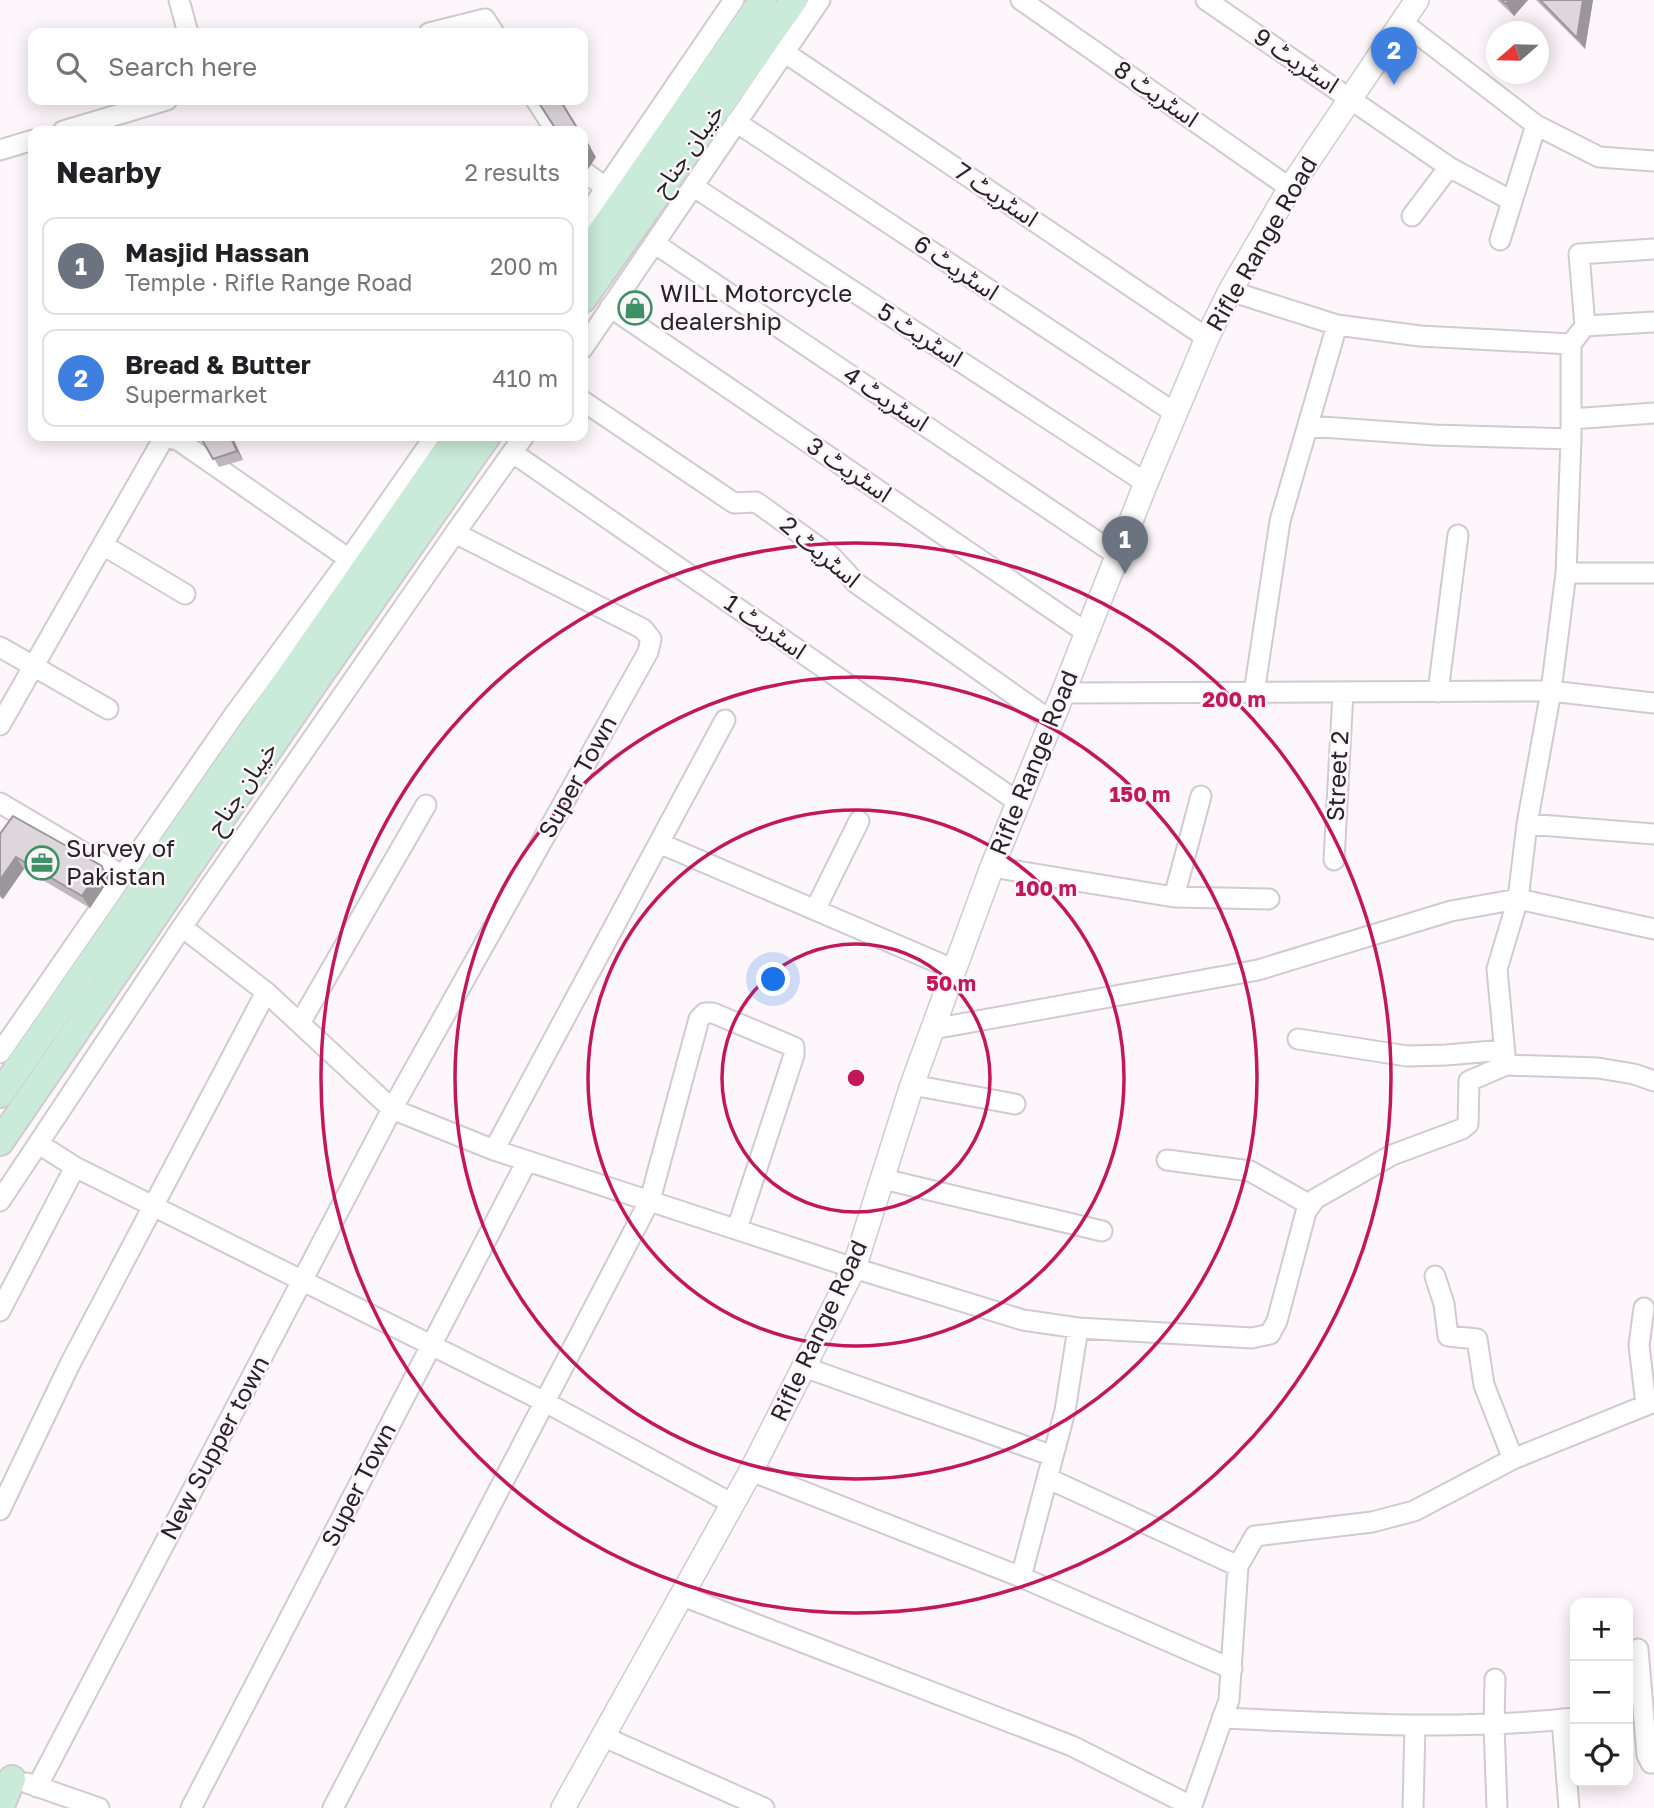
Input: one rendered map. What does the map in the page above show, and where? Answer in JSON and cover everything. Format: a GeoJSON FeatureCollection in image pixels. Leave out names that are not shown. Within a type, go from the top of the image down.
{"type":"FeatureCollection","features":[{"type":"Feature","properties":{"kind":"main road","name":"خیبان جناح"},"geometry":{"type":"LineString","coordinates":[[588,251],[764,0]]}},
{"type":"Feature","properties":{"kind":"main road","name":"خیبان جناح"},"geometry":{"type":"LineString","coordinates":[[588,292],[794,0]]}},
{"type":"Feature","properties":{"kind":"main road","name":"خیبان جناح"},"geometry":{"type":"LineString","coordinates":[[0,1094],[454,441]]}},
{"type":"Feature","properties":{"kind":"main road","name":"خیبان جناح"},"geometry":{"type":"LineString","coordinates":[[0,1142],[484,441]]}},
{"type":"Feature","properties":{"kind":"main road"},"geometry":{"type":"LineString","coordinates":[[0,1808],[6,1777]]}},
{"type":"Feature","properties":{"kind":"street"},"geometry":{"type":"LineString","coordinates":[[179,0],[187,28]]}},
{"type":"Feature","properties":{"kind":"street"},"geometry":{"type":"LineString","coordinates":[[588,212],[734,0]]}},
{"type":"Feature","properties":{"kind":"street"},"geometry":{"type":"LineString","coordinates":[[588,340],[820,0]]}},
{"type":"Feature","properties":{"kind":"street","name":"اسٹریٹ 8"},"geometry":{"type":"LineString","coordinates":[[1021,0],[1290,188]]}},
{"type":"Feature","properties":{"kind":"street","name":"اسٹریٹ 9"},"geometry":{"type":"LineString","coordinates":[[1206,0],[1449,167],[1512,201]]}},
{"type":"Feature","properties":{"kind":"street","name":"Rifle Range Road"},"geometry":{"type":"LineString","coordinates":[[563,1808],[751,1471],[854,1268],[912,1085],[992,867],[1116,555],[1207,338],[1230,291],[1290,188],[1417,0]]}},
{"type":"Feature","properties":{"kind":"street"},"geometry":{"type":"LineString","coordinates":[[449,28],[485,19],[491,28]]}},
{"type":"Feature","properties":{"kind":"street"},"geometry":{"type":"LineString","coordinates":[[1402,22],[1536,125],[1598,158],[1654,161]]}},
{"type":"Feature","properties":{"kind":"street","name":"اسٹریٹ 7"},"geometry":{"type":"LineString","coordinates":[[784,52],[1207,338]]}},
{"type":"Feature","properties":{"kind":"street"},"geometry":{"type":"LineString","coordinates":[[79,126],[150,105]]}},
{"type":"Feature","properties":{"kind":"street"},"geometry":{"type":"LineString","coordinates":[[539,105],[553,126]]}},
{"type":"Feature","properties":{"kind":"street","name":"اسٹریٹ 6"},"geometry":{"type":"LineString","coordinates":[[736,122],[1175,413]]}},
{"type":"Feature","properties":{"kind":"street"},"geometry":{"type":"LineString","coordinates":[[1500,240],[1536,125]]}},
{"type":"Feature","properties":{"kind":"street"},"geometry":{"type":"LineString","coordinates":[[0,150],[28,142]]}},
{"type":"Feature","properties":{"kind":"street"},"geometry":{"type":"LineString","coordinates":[[1412,216],[1449,167]]}},
{"type":"Feature","properties":{"kind":"street"},"geometry":{"type":"LineString","coordinates":[[588,175],[605,187]]}},
{"type":"Feature","properties":{"kind":"street","name":"اسٹریٹ 5"},"geometry":{"type":"LineString","coordinates":[[694,187],[1146,484]]}},
{"type":"Feature","properties":{"kind":"street","name":"اسٹریٹ 4"},"geometry":{"type":"LineString","coordinates":[[654,243],[1116,555]]}},
{"type":"Feature","properties":{"kind":"street"},"geometry":{"type":"LineString","coordinates":[[1505,1058],[1497,969],[1518,899],[1527,824],[1551,691],[1566,573],[1571,344],[1585,326],[1579,254],[1654,249]]}},
{"type":"Feature","properties":{"kind":"street"},"geometry":{"type":"LineString","coordinates":[[1230,291],[1338,325],[1420,337],[1571,344]]}},
{"type":"Feature","properties":{"kind":"street","name":"اسٹریٹ 3"},"geometry":{"type":"LineString","coordinates":[[610,307],[1087,633]]}},
{"type":"Feature","properties":{"kind":"street"},"geometry":{"type":"LineString","coordinates":[[1585,326],[1654,322]]}},
{"type":"Feature","properties":{"kind":"street"},"geometry":{"type":"LineString","coordinates":[[1254,693],[1280,521],[1338,325]]}},
{"type":"Feature","properties":{"kind":"street","name":"اسٹریٹ 2"},"geometry":{"type":"LineString","coordinates":[[588,404],[734,503],[756,502],[831,556],[856,583],[1051,721]]}},
{"type":"Feature","properties":{"kind":"street"},"geometry":{"type":"LineString","coordinates":[[1571,419],[1654,413]]}},
{"type":"Feature","properties":{"kind":"street"},"geometry":{"type":"LineString","coordinates":[[1308,426],[1434,435],[1571,439]]}},
{"type":"Feature","properties":{"kind":"street"},"geometry":{"type":"LineString","coordinates":[[0,725],[162,441]]}},
{"type":"Feature","properties":{"kind":"street"},"geometry":{"type":"LineString","coordinates":[[179,441],[349,559]]}},
{"type":"Feature","properties":{"kind":"street"},"geometry":{"type":"LineString","coordinates":[[0,1053],[234,715],[432,441]]}},
{"type":"Feature","properties":{"kind":"street"},"geometry":{"type":"LineString","coordinates":[[0,1201],[182,928],[521,441]]}},
{"type":"Feature","properties":{"kind":"street","name":"اسٹریٹ 1"},"geometry":{"type":"LineString","coordinates":[[513,453],[1018,802]]}},
{"type":"Feature","properties":{"kind":"street","name":"Super Town"},"geometry":{"type":"LineString","coordinates":[[392,1109],[648,652],[652,639],[643,629],[455,533]]}},
{"type":"Feature","properties":{"kind":"street"},"geometry":{"type":"LineString","coordinates":[[1438,692],[1458,535]]}},
{"type":"Feature","properties":{"kind":"street"},"geometry":{"type":"LineString","coordinates":[[103,545],[185,594]]}},
{"type":"Feature","properties":{"kind":"street"},"geometry":{"type":"LineString","coordinates":[[1566,573],[1654,573]]}},
{"type":"Feature","properties":{"kind":"street"},"geometry":{"type":"LineString","coordinates":[[0,647],[108,709]]}},
{"type":"Feature","properties":{"kind":"street"},"geometry":{"type":"LineString","coordinates":[[1063,693],[1551,691],[1654,703]]}},
{"type":"Feature","properties":{"kind":"street","name":"Street 2"},"geometry":{"type":"LineString","coordinates":[[1334,860],[1343,692]]}},
{"type":"Feature","properties":{"kind":"street"},"geometry":{"type":"LineString","coordinates":[[494,1150],[725,720]]}},
{"type":"Feature","properties":{"kind":"street"},"geometry":{"type":"LineString","coordinates":[[1174,897],[1201,796]]}},
{"type":"Feature","properties":{"kind":"street"},"geometry":{"type":"LineString","coordinates":[[300,1023],[426,805]]}},
{"type":"Feature","properties":{"kind":"street"},"geometry":{"type":"LineString","coordinates":[[2,810],[123,876]]}},
{"type":"Feature","properties":{"kind":"street"},"geometry":{"type":"LineString","coordinates":[[816,910],[859,821]]}},
{"type":"Feature","properties":{"kind":"street"},"geometry":{"type":"LineString","coordinates":[[1527,824],[1654,834]]}},
{"type":"Feature","properties":{"kind":"street"},"geometry":{"type":"LineString","coordinates":[[659,843],[955,970]]}},
{"type":"Feature","properties":{"kind":"street"},"geometry":{"type":"LineString","coordinates":[[992,867],[1174,897],[1269,899]]}},
{"type":"Feature","properties":{"kind":"street"},"geometry":{"type":"LineString","coordinates":[[933,1029],[1258,970],[1451,911],[1518,899],[1654,929]]}},
{"type":"Feature","properties":{"kind":"street"},"geometry":{"type":"LineString","coordinates":[[182,928],[266,992],[392,1109],[494,1150],[854,1268],[1023,1320],[1078,1328],[1252,1338],[1270,1334],[1277,1321],[1306,1212],[1315,1199],[1392,1155],[1462,1129],[1468,1124],[1469,1082],[1505,1058]]}},
{"type":"Feature","properties":{"kind":"street"},"geometry":{"type":"LineString","coordinates":[[0,1510],[70,1364],[266,992]]}},
{"type":"Feature","properties":{"kind":"street"},"geometry":{"type":"LineString","coordinates":[[333,1808],[650,1200],[699,1019],[705,1013],[713,1013],[794,1047],[794,1055],[737,1229]]}},
{"type":"Feature","properties":{"kind":"street"},"geometry":{"type":"LineString","coordinates":[[1298,1039],[1407,1056],[1505,1058],[1634,1074],[1654,1081]]}},
{"type":"Feature","properties":{"kind":"street"},"geometry":{"type":"LineString","coordinates":[[912,1085],[1015,1104]]}},
{"type":"Feature","properties":{"kind":"street","name":"New Supper town"},"geometry":{"type":"LineString","coordinates":[[37,1787],[392,1109]]}},
{"type":"Feature","properties":{"kind":"street"},"geometry":{"type":"LineString","coordinates":[[39,1144],[75,1167],[545,1402],[731,1503]]}},
{"type":"Feature","properties":{"kind":"street"},"geometry":{"type":"LineString","coordinates":[[1167,1160],[1250,1171],[1310,1205]]}},
{"type":"Feature","properties":{"kind":"street","name":"Super Town"},"geometry":{"type":"LineString","coordinates":[[191,1808],[527,1161]]}},
{"type":"Feature","properties":{"kind":"street"},"geometry":{"type":"LineString","coordinates":[[0,1311],[75,1167]]}},
{"type":"Feature","properties":{"kind":"street"},"geometry":{"type":"LineString","coordinates":[[883,1179],[1102,1231]]}},
{"type":"Feature","properties":{"kind":"street"},"geometry":{"type":"LineString","coordinates":[[1435,1276],[1444,1304],[1448,1336],[1477,1339],[1484,1385],[1513,1459]]}},
{"type":"Feature","properties":{"kind":"street"},"geometry":{"type":"LineString","coordinates":[[680,1595],[1072,1746],[1191,1807],[1228,1700],[1238,1566],[1255,1536],[1372,1522],[1414,1511],[1513,1459],[1650,1403],[1639,1345],[1644,1308]]}},
{"type":"Feature","properties":{"kind":"street"},"geometry":{"type":"LineString","coordinates":[[1021,1577],[1065,1411],[1078,1328]]}},
{"type":"Feature","properties":{"kind":"street"},"geometry":{"type":"LineString","coordinates":[[804,1367],[1053,1456]]}},
{"type":"Feature","properties":{"kind":"street"},"geometry":{"type":"LineString","coordinates":[[751,1471],[1021,1577],[1232,1669]]}},
{"type":"Feature","properties":{"kind":"street"},"geometry":{"type":"LineString","coordinates":[[1047,1478],[1238,1566]]}},
{"type":"Feature","properties":{"kind":"street"},"geometry":{"type":"LineString","coordinates":[[1638,1649],[1647,1755],[1651,1763],[1654,1763]]}},
{"type":"Feature","properties":{"kind":"street"},"geometry":{"type":"LineString","coordinates":[[1495,1679],[1497,1808]]}},
{"type":"Feature","properties":{"kind":"street"},"geometry":{"type":"LineString","coordinates":[[1222,1718],[1415,1726],[1494,1725],[1569,1719],[1569,1808]]}},
{"type":"Feature","properties":{"kind":"street"},"geometry":{"type":"LineString","coordinates":[[1413,1808],[1415,1726]]}},
{"type":"Feature","properties":{"kind":"street"},"geometry":{"type":"LineString","coordinates":[[602,1736],[764,1808]]}},
{"type":"Feature","properties":{"kind":"street"},"geometry":{"type":"LineString","coordinates":[[6,1777],[99,1808]]}},
{"type":"Feature","properties":{"kind":"building"},"geometry":{"type":"Polygon","coordinates":[[[1540,0],[1583,0],[1577,38],[1540,0]]]}},
{"type":"Feature","properties":{"kind":"building"},"geometry":{"type":"Polygon","coordinates":[[[540,105],[563,105],[576,126],[554,126],[540,105]]]}},
{"type":"Feature","properties":{"kind":"building"},"geometry":{"type":"Polygon","coordinates":[[[203,441],[232,441],[237,451],[213,459],[203,441]]]}},
{"type":"Feature","properties":{"kind":"building","name":"Survey of Pakistan"},"geometry":{"type":"Polygon","coordinates":[[[13,816],[102,866],[82,896],[16,857],[0,880],[0,834],[13,816]]]}},
{"type":"Feature","properties":{"kind":"place","name":"Bread & Butter"},"geometry":{"type":"Point","coordinates":[1394,85]}},
{"type":"Feature","properties":{"kind":"place","name":"WILL Motorcycle dealership"},"geometry":{"type":"Point","coordinates":[635,308]}},
{"type":"Feature","properties":{"kind":"place","name":"Masjid Hassan"},"geometry":{"type":"Point","coordinates":[1125,574]}},
{"type":"Feature","properties":{"kind":"place","name":"Survey of Pakistan"},"geometry":{"type":"Point","coordinates":[42,863]}}]}
